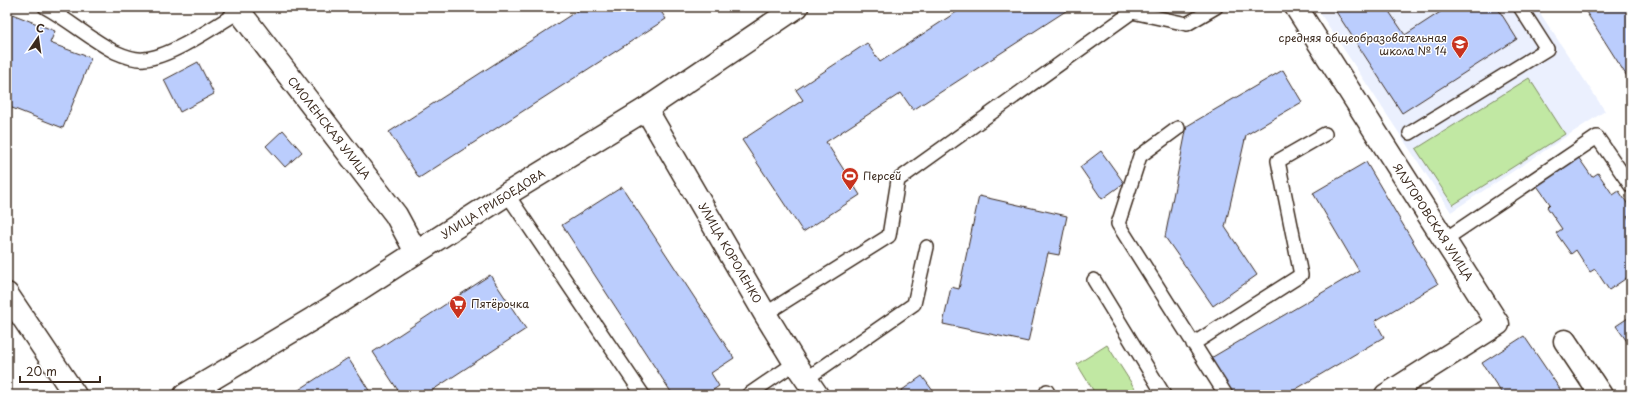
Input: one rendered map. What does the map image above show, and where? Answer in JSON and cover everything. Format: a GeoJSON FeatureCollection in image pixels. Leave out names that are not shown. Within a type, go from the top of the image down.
{"type":"FeatureCollection","features":[{"type":"Feature","properties":{"kind":"street","name":"УЛИЦА ГРИБОЕДОВА"},"geometry":{"type":"LineString","coordinates":[[185,395],[324,312],[508,194],[646,109],[797,7]]}},
{"type":"Feature","properties":{"kind":"street","name":"ЯЛУТОРОВСКАЯ УЛИЦА"},"geometry":{"type":"LineString","coordinates":[[1296,7],[1498,324],[1386,395]]}},
{"type":"Feature","properties":{"kind":"street","name":"СМОЛЕНСКАЯ УЛИЦА"},"geometry":{"type":"LineString","coordinates":[[240,9],[396,215],[416,252]]}},
{"type":"Feature","properties":{"kind":"street","name":"УЛИЦА КОРОЛЕНКО"},"geometry":{"type":"LineString","coordinates":[[646,109],[765,314],[806,379]]}},
{"type":"Feature","properties":{"kind":"street"},"geometry":{"type":"LineString","coordinates":[[7,294],[75,395]]}},
{"type":"Feature","properties":{"kind":"street"},"geometry":{"type":"LineString","coordinates":[[1564,341],[1601,395]]}},
{"type":"Feature","properties":{"kind":"lane"},"geometry":{"type":"LineString","coordinates":[[45,7],[115,51],[129,57],[143,59],[160,56],[174,50],[240,9]]}},
{"type":"Feature","properties":{"kind":"lane"},"geometry":{"type":"LineString","coordinates":[[765,314],[889,236],[898,180],[1132,12],[1187,24],[1216,7]]}},
{"type":"Feature","properties":{"kind":"lane"},"geometry":{"type":"LineString","coordinates":[[1410,133],[1547,49],[1520,7]]}},
{"type":"Feature","properties":{"kind":"lane"},"geometry":{"type":"LineString","coordinates":[[1178,128],[1140,156],[1118,224],[1226,395]]}},
{"type":"Feature","properties":{"kind":"lane"},"geometry":{"type":"LineString","coordinates":[[1193,344],[1301,276],[1278,160],[1325,134]]}},
{"type":"Feature","properties":{"kind":"lane"},"geometry":{"type":"LineString","coordinates":[[1444,240],[1597,136],[1631,186]]}},
{"type":"Feature","properties":{"kind":"lane"},"geometry":{"type":"LineString","coordinates":[[508,194],[643,395]]}},
{"type":"Feature","properties":{"kind":"lane"},"geometry":{"type":"LineString","coordinates":[[748,395],[806,379],[914,304],[927,247]]}},
{"type":"Feature","properties":{"kind":"lane"},"geometry":{"type":"LineString","coordinates":[[1094,280],[1164,395]]}},
{"type":"Feature","properties":{"kind":"shaded area","name":"средняя общеобразовательная школа № 14"},"geometry":{"type":"Polygon","coordinates":[[[1316,7],[1536,7],[1605,111],[1451,212],[1316,7]]]}},
{"type":"Feature","properties":{"kind":"green space"},"geometry":{"type":"Polygon","coordinates":[[[1529,78],[1565,134],[1453,205],[1416,149],[1529,78]]]}},
{"type":"Feature","properties":{"kind":"green space"},"geometry":{"type":"Polygon","coordinates":[[[1107,345],[1139,395],[1096,395],[1077,364],[1107,345]]]}},
{"type":"Feature","properties":{"kind":"building"},"geometry":{"type":"Polygon","coordinates":[[[583,7],[658,7],[666,19],[419,178],[389,132],[583,7]]]}},
{"type":"Feature","properties":{"kind":"building"},"geometry":{"type":"Polygon","coordinates":[[[964,7],[1072,7],[913,110],[901,93],[826,142],[860,195],[803,232],[742,140],[803,100],[796,90],[867,43],[880,62],[964,7]]]}},
{"type":"Feature","properties":{"kind":"building"},"geometry":{"type":"Polygon","coordinates":[[[1333,7],[1386,7],[1405,35],[1448,7],[1497,7],[1517,39],[1402,113],[1333,7]]]}},
{"type":"Feature","properties":{"kind":"building"},"geometry":{"type":"Polygon","coordinates":[[[1583,7],[1631,7],[1631,77],[1628,78],[1583,7]]]}},
{"type":"Feature","properties":{"kind":"building"},"geometry":{"type":"Polygon","coordinates":[[[7,12],[55,31],[50,43],[91,58],[63,128],[7,106],[7,12]]]}},
{"type":"Feature","properties":{"kind":"building"},"geometry":{"type":"Polygon","coordinates":[[[198,62],[214,94],[180,112],[164,80],[198,62]]]}},
{"type":"Feature","properties":{"kind":"building"},"geometry":{"type":"Polygon","coordinates":[[[1283,70],[1302,102],[1246,135],[1225,227],[1257,275],[1213,306],[1165,237],[1187,126],[1283,70]]]}},
{"type":"Feature","properties":{"kind":"building"},"geometry":{"type":"Polygon","coordinates":[[[283,130],[302,152],[285,167],[266,146],[283,130]]]}},
{"type":"Feature","properties":{"kind":"building"},"geometry":{"type":"Polygon","coordinates":[[[1101,151],[1124,183],[1102,199],[1080,167],[1101,151]]]}},
{"type":"Feature","properties":{"kind":"building"},"geometry":{"type":"Polygon","coordinates":[[[1576,154],[1592,177],[1598,173],[1613,195],[1619,191],[1631,209],[1631,213],[1627,216],[1631,222],[1631,275],[1609,290],[1595,269],[1590,272],[1576,250],[1571,254],[1556,233],[1562,229],[1547,207],[1550,204],[1535,183],[1576,154]]]}},
{"type":"Feature","properties":{"kind":"building"},"geometry":{"type":"Polygon","coordinates":[[[1366,162],[1438,284],[1375,321],[1384,337],[1286,395],[1233,395],[1211,358],[1359,271],[1313,193],[1366,162]]]}},
{"type":"Feature","properties":{"kind":"building"},"geometry":{"type":"Polygon","coordinates":[[[622,187],[734,358],[711,373],[719,386],[706,395],[673,395],[562,225],[622,187]]]}},
{"type":"Feature","properties":{"kind":"building"},"geometry":{"type":"Polygon","coordinates":[[[979,196],[1067,216],[1059,255],[1048,253],[1028,342],[943,324],[951,287],[959,289],[979,196]]]}},
{"type":"Feature","properties":{"kind":"building"},"geometry":{"type":"Polygon","coordinates":[[[490,275],[526,329],[425,395],[401,395],[373,352],[490,275]]]}},
{"type":"Feature","properties":{"kind":"building"},"geometry":{"type":"Polygon","coordinates":[[[1631,316],[1631,347],[1616,326],[1631,316]]]}},
{"type":"Feature","properties":{"kind":"building"},"geometry":{"type":"Polygon","coordinates":[[[1524,336],[1564,395],[1503,395],[1482,363],[1524,336]]]}},
{"type":"Feature","properties":{"kind":"building"},"geometry":{"type":"Polygon","coordinates":[[[348,358],[372,395],[291,395],[348,358]]]}},
{"type":"Feature","properties":{"kind":"building"},"geometry":{"type":"Polygon","coordinates":[[[922,376],[936,395],[895,395],[922,376]]]}},
{"type":"Feature","properties":{"kind":"place","name":"средняя общеобразовательная школа № 14"},"geometry":{"type":"Point","coordinates":[1460,59]}},
{"type":"Feature","properties":{"kind":"place","name":"Персей"},"geometry":{"type":"Point","coordinates":[850,191]}},
{"type":"Feature","properties":{"kind":"place","name":"Пятёрочка"},"geometry":{"type":"Point","coordinates":[458,319]}}]}
